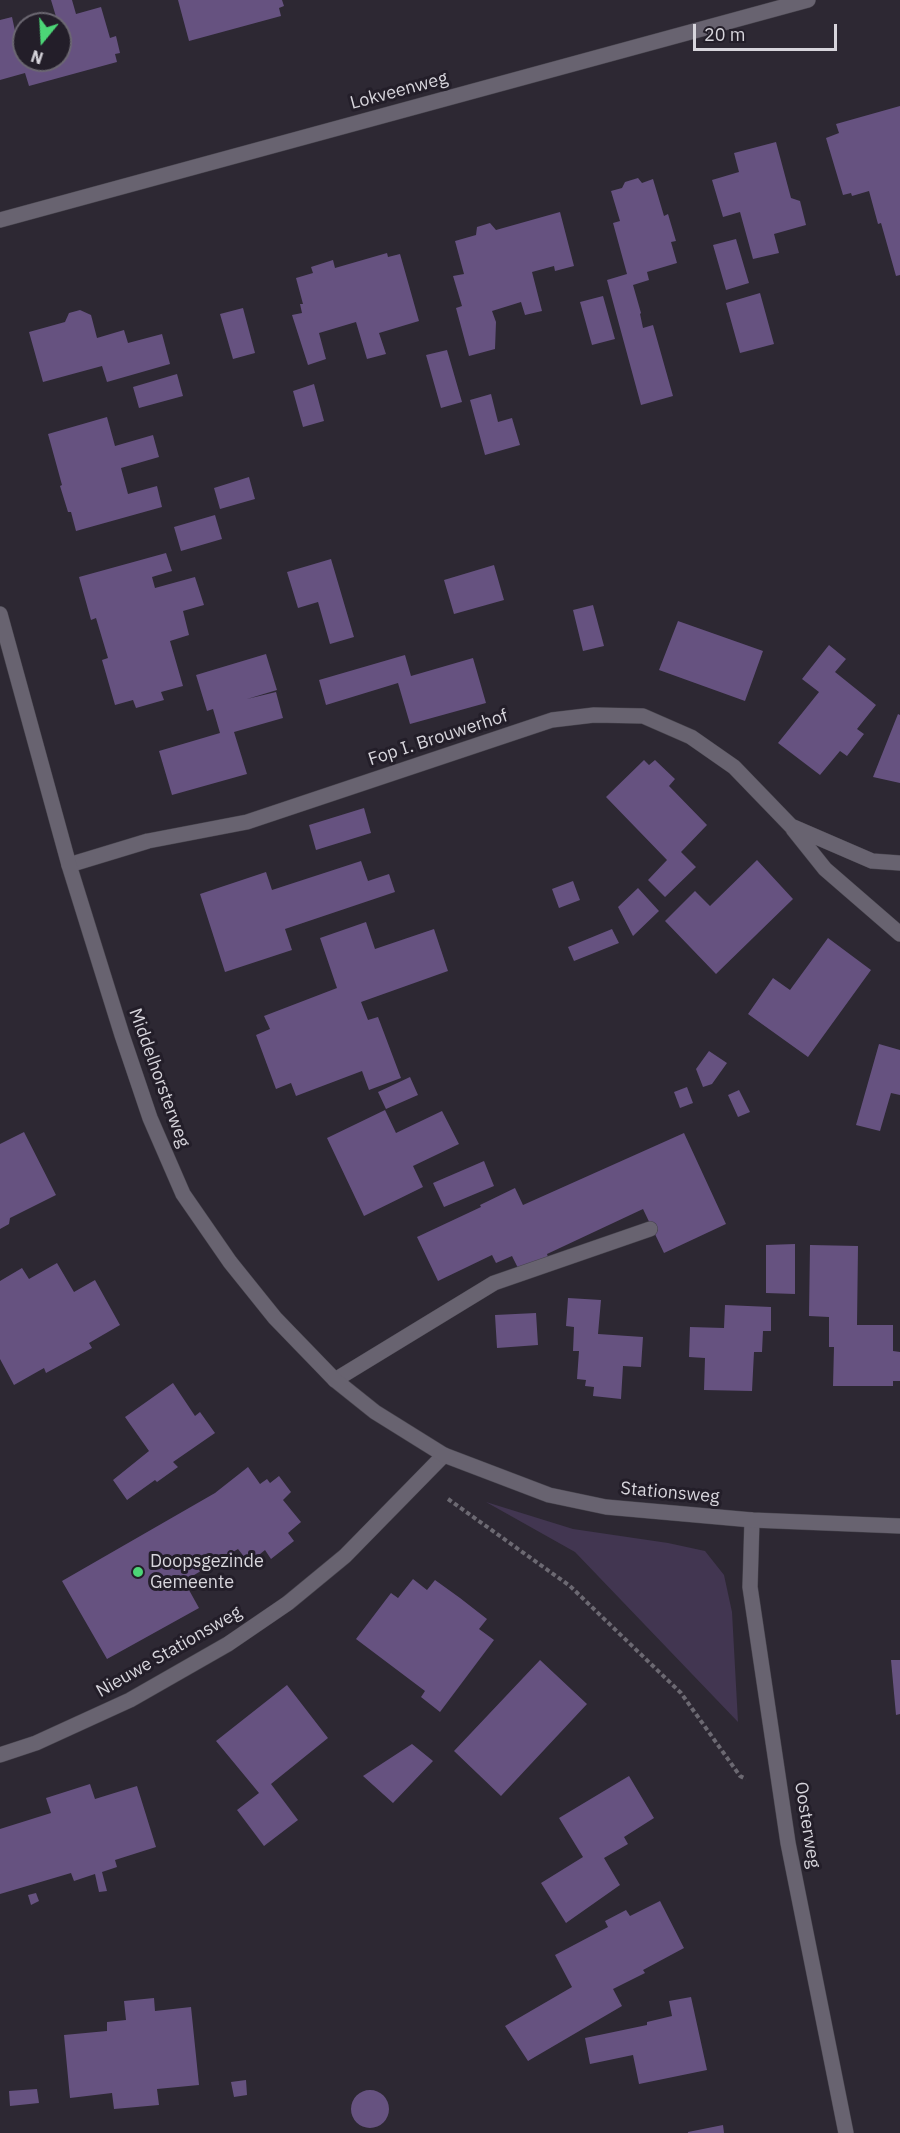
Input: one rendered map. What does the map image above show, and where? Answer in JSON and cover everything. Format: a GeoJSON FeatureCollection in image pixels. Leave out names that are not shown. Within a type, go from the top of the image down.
{"type":"FeatureCollection","features":[{"type":"Feature","properties":{"kind":"street","name":"Lokveenweg"},"geometry":{"type":"LineString","coordinates":[[0,220],[808,0]]}},
{"type":"Feature","properties":{"kind":"street","name":"Middelhorsterweg"},"geometry":{"type":"LineString","coordinates":[[0,614],[69,865],[150,1118],[183,1194],[230,1262],[275,1318],[335,1380],[375,1412],[444,1455]]}},
{"type":"Feature","properties":{"kind":"street","name":"Fop I. Brouwerhof"},"geometry":{"type":"LineString","coordinates":[[69,865],[147,841],[247,822],[552,720],[594,716],[643,716],[691,737],[734,767],[791,826],[825,869],[900,934]]}},
{"type":"Feature","properties":{"kind":"street","name":"Fop I. Brouwerhof"},"geometry":{"type":"LineString","coordinates":[[791,826],[872,861],[900,863]]}},
{"type":"Feature","properties":{"kind":"street"},"geometry":{"type":"LineString","coordinates":[[335,1380],[494,1283],[650,1228]]}},
{"type":"Feature","properties":{"kind":"street","name":"Nieuwe Stationsweg"},"geometry":{"type":"LineString","coordinates":[[0,1755],[36,1743],[130,1700],[228,1644],[288,1603],[345,1556],[444,1455]]}},
{"type":"Feature","properties":{"kind":"street","name":"Stationsweg"},"geometry":{"type":"LineString","coordinates":[[444,1455],[499,1478],[549,1495],[606,1506],[752,1520],[900,1526]]}},
{"type":"Feature","properties":{"kind":"street","name":"Oosterweg"},"geometry":{"type":"LineString","coordinates":[[752,1520],[750,1587],[788,1843],[846,2133]]}},
{"type":"Feature","properties":{"kind":"path"},"geometry":{"type":"LineString","coordinates":[[420,1479],[570,1586],[681,1693],[740,1776],[782,1795]]}},
{"type":"Feature","properties":{"kind":"shaded area"},"geometry":{"type":"Polygon","coordinates":[[[486,1502],[573,1529],[668,1543],[705,1551],[724,1575],[732,1612],[738,1722],[575,1552],[486,1502]]]}},
{"type":"Feature","properties":{"kind":"building"},"geometry":{"type":"Polygon","coordinates":[[[51,0],[72,0],[76,14],[101,7],[110,38],[116,36],[120,53],[115,54],[117,62],[29,86],[25,73],[0,80],[0,20],[12,17],[12,72],[72,72],[72,12],[55,12],[51,0]]]}},
{"type":"Feature","properties":{"kind":"building"},"geometry":{"type":"Polygon","coordinates":[[[178,0],[282,0],[284,6],[279,8],[281,16],[189,41],[178,0]]]}},
{"type":"Feature","properties":{"kind":"building"},"geometry":{"type":"Polygon","coordinates":[[[900,106],[900,275],[896,276],[869,191],[852,196],[851,193],[843,195],[826,138],[839,133],[836,124],[900,106]]]}},
{"type":"Feature","properties":{"kind":"building"},"geometry":{"type":"Polygon","coordinates":[[[776,142],[791,198],[800,201],[806,225],[774,234],[779,253],[753,259],[740,212],[723,217],[712,180],[739,172],[734,153],[776,142]]]}},
{"type":"Feature","properties":{"kind":"building"},"geometry":{"type":"Polygon","coordinates":[[[638,178],[642,183],[653,179],[664,216],[668,214],[676,241],[671,242],[677,263],[647,272],[649,280],[633,285],[643,328],[653,325],[673,396],[641,405],[607,280],[627,274],[613,223],[620,221],[611,191],[622,188],[625,182],[638,178]]]}},
{"type":"Feature","properties":{"kind":"building"},"geometry":{"type":"Polygon","coordinates":[[[560,212],[574,266],[555,271],[554,266],[532,272],[542,311],[525,315],[521,302],[492,311],[496,322],[495,349],[469,356],[456,308],[462,306],[453,276],[464,274],[455,241],[476,235],[477,227],[490,223],[496,230],[560,212]]]}},
{"type":"Feature","properties":{"kind":"building"},"geometry":{"type":"Polygon","coordinates":[[[736,239],[749,283],[726,290],[713,245],[736,239]]]}},
{"type":"Feature","properties":{"kind":"building"},"geometry":{"type":"Polygon","coordinates":[[[387,253],[388,257],[400,254],[419,321],[379,333],[386,354],[367,359],[356,322],[319,333],[326,359],[308,365],[292,315],[302,313],[300,304],[303,304],[296,278],[313,273],[311,267],[333,260],[335,268],[387,253]]]}},
{"type":"Feature","properties":{"kind":"building"},"geometry":{"type":"Polygon","coordinates":[[[760,293],[774,344],[740,353],[726,303],[760,293]]]}},
{"type":"Feature","properties":{"kind":"building"},"geometry":{"type":"Polygon","coordinates":[[[603,296],[615,339],[592,345],[580,302],[603,296]]]}},
{"type":"Feature","properties":{"kind":"building"},"geometry":{"type":"Polygon","coordinates":[[[243,308],[255,353],[233,359],[220,314],[243,308]]]}},
{"type":"Feature","properties":{"kind":"building"},"geometry":{"type":"Polygon","coordinates":[[[80,310],[91,315],[97,338],[124,330],[128,343],[162,334],[170,364],[107,382],[102,366],[43,382],[29,332],[65,322],[69,313],[80,310]]]}},
{"type":"Feature","properties":{"kind":"building"},"geometry":{"type":"Polygon","coordinates":[[[447,350],[462,402],[441,408],[426,355],[447,350]]]}},
{"type":"Feature","properties":{"kind":"building"},"geometry":{"type":"Polygon","coordinates":[[[177,374],[183,396],[139,408],[133,387],[177,374]]]}},
{"type":"Feature","properties":{"kind":"building"},"geometry":{"type":"Polygon","coordinates":[[[314,384],[324,421],[303,427],[293,391],[314,384]]]}},
{"type":"Feature","properties":{"kind":"building"},"geometry":{"type":"Polygon","coordinates":[[[491,394],[498,422],[512,418],[520,445],[485,455],[470,400],[491,394]]]}},
{"type":"Feature","properties":{"kind":"building"},"geometry":{"type":"Polygon","coordinates":[[[107,417],[115,446],[153,435],[159,457],[121,468],[128,494],[157,486],[162,507],[76,531],[60,486],[62,485],[48,434],[107,417]]]}},
{"type":"Feature","properties":{"kind":"building"},"geometry":{"type":"Polygon","coordinates":[[[249,477],[255,499],[220,509],[214,488],[249,477]]]}},
{"type":"Feature","properties":{"kind":"building"},"geometry":{"type":"Polygon","coordinates":[[[215,515],[222,539],[181,551],[174,527],[215,515]]]}},
{"type":"Feature","properties":{"kind":"building"},"geometry":{"type":"Polygon","coordinates":[[[166,553],[172,571],[152,577],[155,588],[195,577],[204,605],[183,611],[189,635],[170,641],[183,686],[161,692],[164,700],[136,708],[133,700],[115,705],[102,660],[108,658],[96,618],[91,620],[79,577],[166,553]]]}},
{"type":"Feature","properties":{"kind":"building"},"geometry":{"type":"Polygon","coordinates":[[[331,559],[354,637],[330,644],[318,602],[298,608],[287,572],[331,559]]]}},
{"type":"Feature","properties":{"kind":"building"},"geometry":{"type":"Polygon","coordinates":[[[494,565],[504,600],[454,614],[444,580],[494,565]]]}},
{"type":"Feature","properties":{"kind":"building"},"geometry":{"type":"Polygon","coordinates":[[[593,605],[604,646],[583,651],[573,610],[593,605]]]}},
{"type":"Feature","properties":{"kind":"building"},"geometry":{"type":"Polygon","coordinates":[[[678,621],[763,651],[745,701],[659,670],[678,621]]]}},
{"type":"Feature","properties":{"kind":"building"},"geometry":{"type":"Polygon","coordinates":[[[829,645],[846,659],[835,672],[876,705],[857,729],[864,734],[847,756],[840,751],[820,775],[778,743],[819,692],[802,679],[829,645]]]}},
{"type":"Feature","properties":{"kind":"building"},"geometry":{"type":"Polygon","coordinates":[[[266,654],[277,690],[247,699],[276,692],[283,718],[234,732],[247,774],[172,795],[159,751],[220,733],[213,709],[207,711],[196,675],[266,654]]]}},
{"type":"Feature","properties":{"kind":"building"},"geometry":{"type":"Polygon","coordinates":[[[405,655],[411,676],[473,658],[486,703],[410,724],[398,683],[326,705],[319,680],[405,655]]]}},
{"type":"Feature","properties":{"kind":"building"},"geometry":{"type":"Polygon","coordinates":[[[898,714],[900,715],[900,783],[873,777],[898,714]]]}},
{"type":"Feature","properties":{"kind":"building"},"geometry":{"type":"Polygon","coordinates":[[[644,760],[649,765],[655,760],[675,779],[669,786],[707,825],[681,852],[696,867],[665,897],[648,880],[667,860],[606,797],[644,760]]]}},
{"type":"Feature","properties":{"kind":"building"},"geometry":{"type":"Polygon","coordinates":[[[364,808],[371,833],[316,850],[309,825],[364,808]]]}},
{"type":"Feature","properties":{"kind":"building"},"geometry":{"type":"Polygon","coordinates":[[[757,860],[793,899],[716,974],[665,921],[695,891],[710,906],[757,860]]]}},
{"type":"Feature","properties":{"kind":"building"},"geometry":{"type":"Polygon","coordinates":[[[361,861],[368,881],[389,874],[395,892],[285,929],[292,950],[225,972],[200,894],[266,872],[272,890],[361,861]]]}},
{"type":"Feature","properties":{"kind":"building"},"geometry":{"type":"Polygon","coordinates":[[[573,881],[580,900],[559,908],[552,889],[573,881]]]}},
{"type":"Feature","properties":{"kind":"building"},"geometry":{"type":"Polygon","coordinates":[[[638,888],[659,911],[633,936],[618,907],[638,888]]]}},
{"type":"Feature","properties":{"kind":"building"},"geometry":{"type":"Polygon","coordinates":[[[366,922],[375,949],[434,929],[448,971],[361,1002],[368,1020],[378,1017],[401,1078],[369,1090],[362,1071],[296,1096],[291,1083],[276,1089],[256,1035],[270,1029],[264,1016],[337,988],[320,938],[366,922]]]}},
{"type":"Feature","properties":{"kind":"building"},"geometry":{"type":"Polygon","coordinates":[[[612,929],[619,943],[574,961],[568,947],[612,929]]]}},
{"type":"Feature","properties":{"kind":"building"},"geometry":{"type":"Polygon","coordinates":[[[828,938],[871,970],[808,1057],[748,1014],[773,978],[790,990],[828,938]]]}},
{"type":"Feature","properties":{"kind":"building"},"geometry":{"type":"Polygon","coordinates":[[[879,1044],[900,1050],[900,1095],[891,1093],[880,1131],[856,1125],[879,1044]]]}},
{"type":"Feature","properties":{"kind":"building"},"geometry":{"type":"Polygon","coordinates":[[[709,1051],[727,1063],[712,1084],[703,1087],[696,1069],[709,1051]]]}},
{"type":"Feature","properties":{"kind":"building"},"geometry":{"type":"Polygon","coordinates":[[[410,1077],[418,1095],[386,1109],[378,1092],[410,1077]]]}},
{"type":"Feature","properties":{"kind":"building"},"geometry":{"type":"Polygon","coordinates":[[[687,1087],[693,1103],[680,1108],[674,1092],[687,1087]]]}},
{"type":"Feature","properties":{"kind":"building"},"geometry":{"type":"Polygon","coordinates":[[[739,1090],[750,1112],[738,1117],[728,1095],[739,1090]]]}},
{"type":"Feature","properties":{"kind":"building"},"geometry":{"type":"Polygon","coordinates":[[[385,1110],[396,1133],[442,1111],[459,1144],[413,1166],[423,1187],[364,1216],[327,1138],[385,1110]]]}},
{"type":"Feature","properties":{"kind":"building"},"geometry":{"type":"Polygon","coordinates":[[[24,1132],[56,1195],[10,1218],[9,1224],[0,1229],[0,1144],[24,1132]]]}},
{"type":"Feature","properties":{"kind":"building"},"geometry":{"type":"Polygon","coordinates":[[[684,1133],[726,1224],[664,1253],[643,1209],[547,1254],[548,1257],[519,1270],[512,1256],[496,1263],[492,1255],[438,1281],[417,1237],[515,1188],[523,1205],[684,1133]]]}},
{"type":"Feature","properties":{"kind":"building"},"geometry":{"type":"Polygon","coordinates":[[[484,1161],[494,1186],[444,1207],[433,1183],[484,1161]]]}},
{"type":"Feature","properties":{"kind":"building"},"geometry":{"type":"Polygon","coordinates":[[[795,1244],[795,1294],[766,1293],[766,1245],[795,1244]]]}},
{"type":"Feature","properties":{"kind":"building"},"geometry":{"type":"Polygon","coordinates":[[[810,1245],[858,1246],[857,1325],[893,1325],[893,1351],[900,1352],[900,1381],[893,1381],[893,1386],[833,1386],[834,1347],[829,1347],[829,1317],[809,1316],[810,1245]]]}},
{"type":"Feature","properties":{"kind":"building"},"geometry":{"type":"Polygon","coordinates":[[[57,1263],[74,1292],[95,1280],[120,1325],[89,1343],[92,1348],[46,1373],[44,1368],[14,1385],[0,1359],[0,1281],[22,1268],[29,1279],[57,1263]]]}},
{"type":"Feature","properties":{"kind":"building"},"geometry":{"type":"Polygon","coordinates":[[[568,1298],[601,1300],[598,1334],[643,1337],[641,1367],[623,1366],[621,1399],[593,1396],[594,1387],[585,1386],[586,1380],[577,1379],[579,1351],[573,1351],[574,1327],[566,1326],[568,1298]]]}},
{"type":"Feature","properties":{"kind":"building"},"geometry":{"type":"Polygon","coordinates":[[[725,1305],[771,1307],[771,1331],[763,1331],[762,1352],[754,1352],[752,1391],[704,1390],[705,1358],[689,1357],[690,1327],[724,1328],[725,1305]]]}},
{"type":"Feature","properties":{"kind":"building"},"geometry":{"type":"Polygon","coordinates":[[[536,1313],[538,1345],[497,1348],[495,1315],[536,1313]]]}},
{"type":"Feature","properties":{"kind":"building"},"geometry":{"type":"Polygon","coordinates":[[[173,1383],[195,1416],[200,1412],[215,1433],[173,1462],[178,1467],[127,1500],[113,1480],[149,1451],[125,1417],[173,1383]]]}},
{"type":"Feature","properties":{"kind":"building","name":"Doopsgezinde Gemeente"},"geometry":{"type":"Polygon","coordinates":[[[248,1467],[260,1484],[267,1479],[270,1483],[279,1476],[291,1492],[283,1500],[301,1522],[288,1533],[294,1541],[271,1559],[265,1550],[249,1563],[238,1549],[184,1581],[199,1608],[107,1659],[62,1581],[215,1493],[248,1467]]]}},
{"type":"Feature","properties":{"kind":"building"},"geometry":{"type":"Polygon","coordinates":[[[413,1579],[427,1590],[435,1580],[460,1598],[487,1619],[479,1629],[494,1640],[440,1712],[421,1697],[425,1691],[356,1639],[391,1593],[398,1598],[413,1579]]]}},
{"type":"Feature","properties":{"kind":"building"},"geometry":{"type":"Polygon","coordinates":[[[540,1660],[587,1704],[501,1796],[454,1751],[540,1660]]]}},
{"type":"Feature","properties":{"kind":"building"},"geometry":{"type":"Polygon","coordinates":[[[891,1660],[900,1660],[900,1714],[896,1715],[891,1660]]]}},
{"type":"Feature","properties":{"kind":"building"},"geometry":{"type":"Polygon","coordinates":[[[287,1685],[328,1738],[271,1784],[298,1820],[264,1846],[237,1810],[259,1793],[216,1741],[287,1685]]]}},
{"type":"Feature","properties":{"kind":"building"},"geometry":{"type":"Polygon","coordinates":[[[412,1744],[433,1761],[393,1803],[363,1776],[412,1744]]]}},
{"type":"Feature","properties":{"kind":"building"},"geometry":{"type":"Polygon","coordinates":[[[629,1776],[654,1818],[624,1837],[628,1844],[604,1858],[620,1885],[566,1923],[541,1883],[583,1857],[559,1818],[629,1776]]]}},
{"type":"Feature","properties":{"kind":"building"},"geometry":{"type":"Polygon","coordinates":[[[90,1784],[95,1799],[137,1786],[156,1847],[115,1860],[117,1867],[102,1872],[107,1891],[99,1892],[95,1874],[74,1881],[71,1873],[0,1894],[0,1829],[51,1813],[46,1798],[90,1784]]]}},
{"type":"Feature","properties":{"kind":"building"},"geometry":{"type":"Polygon","coordinates":[[[36,1893],[39,1901],[31,1905],[28,1895],[36,1893]]]}},
{"type":"Feature","properties":{"kind":"building"},"geometry":{"type":"Polygon","coordinates":[[[660,1901],[684,1948],[643,1970],[645,1973],[613,1989],[622,2006],[528,2061],[505,2026],[572,1987],[555,1955],[608,1927],[605,1921],[626,1910],[630,1916],[660,1901]]]}},
{"type":"Feature","properties":{"kind":"building"},"geometry":{"type":"Polygon","coordinates":[[[691,1997],[707,2070],[639,2084],[633,2055],[590,2064],[585,2038],[647,2025],[647,2022],[672,2016],[669,2001],[691,1997]]]}},
{"type":"Feature","properties":{"kind":"building"},"geometry":{"type":"Polygon","coordinates":[[[154,1998],[155,2011],[191,2007],[199,2085],[157,2089],[159,2105],[114,2109],[112,2093],[70,2098],[64,2035],[107,2031],[107,2022],[126,2020],[124,2001],[154,1998]]]}},
{"type":"Feature","properties":{"kind":"building"},"geometry":{"type":"Polygon","coordinates":[[[246,2080],[247,2095],[234,2097],[231,2082],[246,2080]]]}},
{"type":"Feature","properties":{"kind":"building"},"geometry":{"type":"Polygon","coordinates":[[[37,2089],[39,2103],[10,2106],[9,2091],[37,2089]]]}},
{"type":"Feature","properties":{"kind":"building"},"geometry":{"type":"Polygon","coordinates":[[[370,2090],[383,2096],[389,2109],[383,2122],[370,2128],[357,2122],[351,2109],[357,2096],[370,2090]]]}},
{"type":"Feature","properties":{"kind":"building"},"geometry":{"type":"Polygon","coordinates":[[[723,2125],[724,2133],[688,2133],[688,2132],[723,2125]]]}},
{"type":"Feature","properties":{"kind":"place","name":"Doopsgezinde Gemeente"},"geometry":{"type":"Point","coordinates":[138,1572]}}]}
